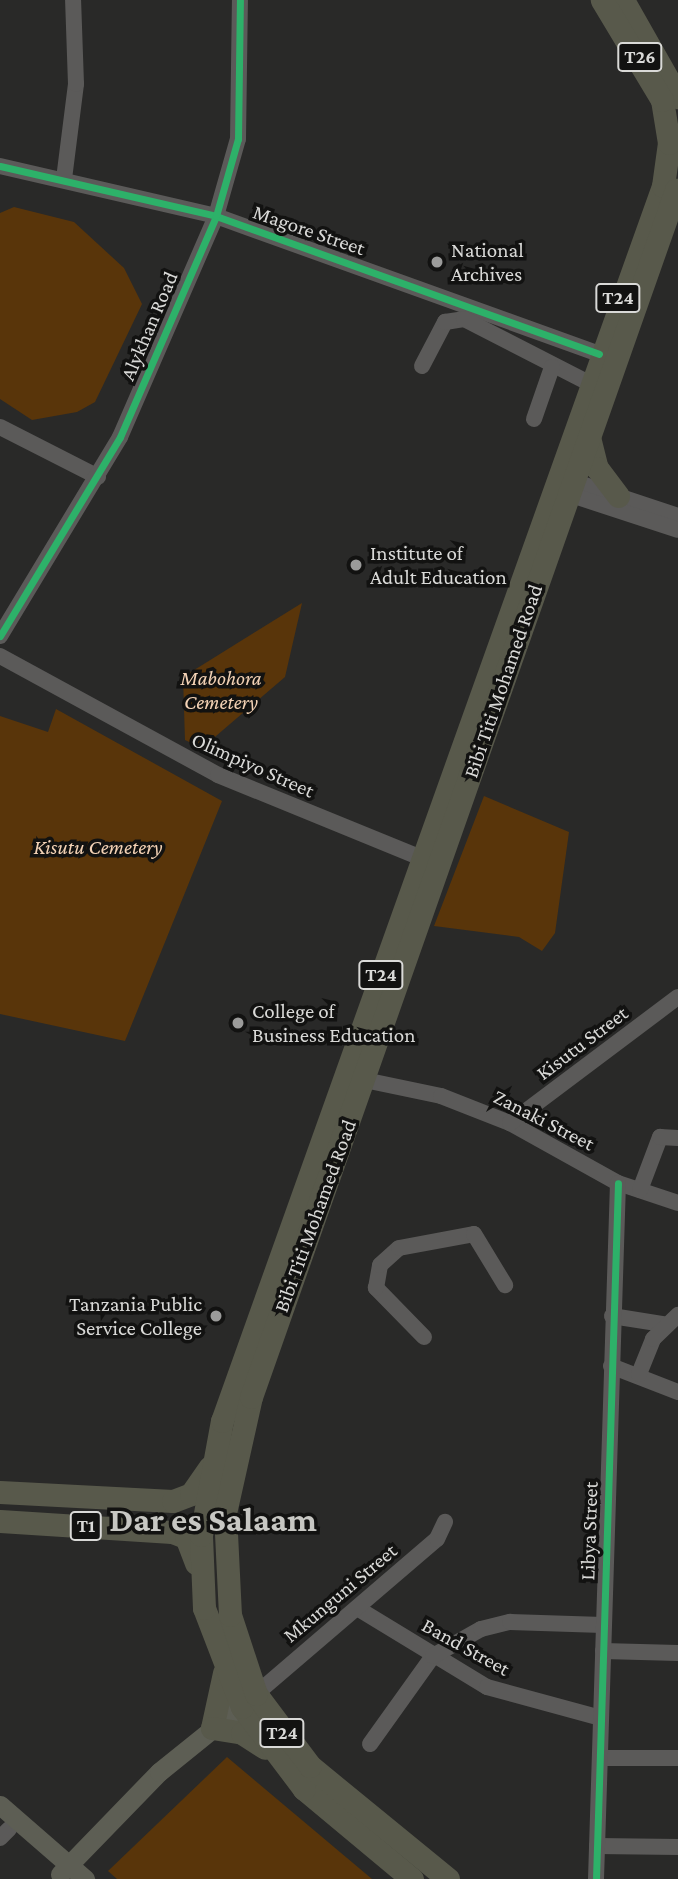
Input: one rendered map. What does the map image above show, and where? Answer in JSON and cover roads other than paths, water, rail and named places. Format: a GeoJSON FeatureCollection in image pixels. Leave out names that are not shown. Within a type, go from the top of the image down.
{"type":"FeatureCollection","features":[{"type":"Feature","properties":{"kind":"highway","name":"T26"},"geometry":{"type":"LineString","coordinates":[[602,0],[645,65],[673,126]]}},
{"type":"Feature","properties":{"kind":"highway","name":"T26"},"geometry":{"type":"LineString","coordinates":[[623,0],[671,70],[678,97]]}},
{"type":"Feature","properties":{"kind":"highway","name":"Bibi Titi Mohamed Road"},"geometry":{"type":"LineString","coordinates":[[448,1879],[310,1766],[224,1672],[200,1576],[212,1461],[355,1077],[562,485],[589,383],[663,186],[673,126]]}},
{"type":"Feature","properties":{"kind":"highway","name":"Bibi Titi Mohamed Road"},"geometry":{"type":"LineString","coordinates":[[412,1879],[270,1752],[248,1700],[230,1615],[224,1569],[229,1486],[251,1397],[355,1077],[421,858],[562,485],[589,438],[678,184]]}},
{"type":"Feature","properties":{"kind":"highway"},"geometry":{"type":"LineString","coordinates":[[589,438],[597,468],[618,496]]}},
{"type":"Feature","properties":{"kind":"highway","name":"T1"},"geometry":{"type":"LineString","coordinates":[[0,1492],[151,1501],[191,1494],[212,1461]]}},
{"type":"Feature","properties":{"kind":"highway","name":"T1"},"geometry":{"type":"LineString","coordinates":[[0,1521],[172,1532],[192,1547],[200,1576]]}},
{"type":"Feature","properties":{"kind":"highway"},"geometry":{"type":"LineString","coordinates":[[224,1672],[212,1728],[242,1733],[270,1752]]}},
{"type":"Feature","properties":{"kind":"main road"},"geometry":{"type":"LineString","coordinates":[[62,1874],[212,1728],[248,1700]]}},
{"type":"Feature","properties":{"kind":"main road"},"geometry":{"type":"LineString","coordinates":[[0,1805],[62,1874]]}},
{"type":"Feature","properties":{"kind":"main road"},"geometry":{"type":"LineString","coordinates":[[3,1829],[62,1874],[85,1879]]}},
{"type":"Feature","properties":{"kind":"street"},"geometry":{"type":"LineString","coordinates":[[64,179],[76,84],[73,0]]}},
{"type":"Feature","properties":{"kind":"street","name":"Alykhan Road"},"geometry":{"type":"LineString","coordinates":[[0,636],[98,477],[216,216],[238,139],[240,0]]}},
{"type":"Feature","properties":{"kind":"street","name":"Magore Street"},"geometry":{"type":"LineString","coordinates":[[0,166],[216,216],[599,354]]}},
{"type":"Feature","properties":{"kind":"street"},"geometry":{"type":"LineString","coordinates":[[422,366],[437,332],[452,318],[502,334],[552,367],[589,383]]}},
{"type":"Feature","properties":{"kind":"street"},"geometry":{"type":"LineString","coordinates":[[534,419],[552,367]]}},
{"type":"Feature","properties":{"kind":"street"},"geometry":{"type":"LineString","coordinates":[[0,428],[98,477]]}},
{"type":"Feature","properties":{"kind":"street"},"geometry":{"type":"LineString","coordinates":[[562,485],[618,496],[678,516]]}},
{"type":"Feature","properties":{"kind":"street"},"geometry":{"type":"LineString","coordinates":[[562,485],[678,530]]}},
{"type":"Feature","properties":{"kind":"street","name":"Olimpiyo Street"},"geometry":{"type":"LineString","coordinates":[[0,656],[218,775],[421,858]]}},
{"type":"Feature","properties":{"kind":"street","name":"Kisutu Street"},"geometry":{"type":"LineString","coordinates":[[510,1123],[678,997]]}},
{"type":"Feature","properties":{"kind":"street","name":"Zanaki Street"},"geometry":{"type":"LineString","coordinates":[[355,1077],[441,1096],[510,1123],[618,1183],[678,1203]]}},
{"type":"Feature","properties":{"kind":"street"},"geometry":{"type":"LineString","coordinates":[[640,1190],[660,1137],[678,1138]]}},
{"type":"Feature","properties":{"kind":"street","name":"Libya Street"},"geometry":{"type":"LineString","coordinates":[[596,1879],[618,1183]]}},
{"type":"Feature","properties":{"kind":"street"},"geometry":{"type":"LineString","coordinates":[[424,1337],[376,1287],[380,1265],[399,1248],[474,1234],[505,1285]]}},
{"type":"Feature","properties":{"kind":"street"},"geometry":{"type":"LineString","coordinates":[[639,1374],[663,1324],[678,1315]]}},
{"type":"Feature","properties":{"kind":"street"},"geometry":{"type":"LineString","coordinates":[[612,1316],[663,1324]]}},
{"type":"Feature","properties":{"kind":"street"},"geometry":{"type":"LineString","coordinates":[[611,1366],[639,1374],[678,1392]]}},
{"type":"Feature","properties":{"kind":"street","name":"Mkunguni Street"},"geometry":{"type":"LineString","coordinates":[[248,1700],[437,1539],[446,1522]]}},
{"type":"Feature","properties":{"kind":"street","name":"Band Street"},"geometry":{"type":"LineString","coordinates":[[358,1608],[487,1687],[601,1718]]}},
{"type":"Feature","properties":{"kind":"street"},"geometry":{"type":"LineString","coordinates":[[370,1744],[433,1656],[499,1623],[603,1625]]}},
{"type":"Feature","properties":{"kind":"street"},"geometry":{"type":"LineString","coordinates":[[603,1651],[678,1653]]}},
{"type":"Feature","properties":{"kind":"street"},"geometry":{"type":"LineString","coordinates":[[600,1758],[678,1758]]}},
{"type":"Feature","properties":{"kind":"street"},"geometry":{"type":"LineString","coordinates":[[597,1846],[678,1847]]}},
{"type":"Feature","properties":{"kind":"place","name":"National Archives"},"geometry":{"type":"Point","coordinates":[437,262]}},
{"type":"Feature","properties":{"kind":"place","name":"Institute of Adult Education"},"geometry":{"type":"Point","coordinates":[356,565]}},
{"type":"Feature","properties":{"kind":"place","name":"College of Business Education"},"geometry":{"type":"Point","coordinates":[238,1023]}},
{"type":"Feature","properties":{"kind":"place","name":"Tanzania Public Service College"},"geometry":{"type":"Point","coordinates":[216,1316]}},
{"type":"Feature","properties":{"kind":"district","name":"Dar es Salaam"},"geometry":{"type":"Point","coordinates":[213,1520]}},
{"type":"Feature","properties":{"kind":"park label","name":"Mabohora Cemetery"},"geometry":{"type":"Point","coordinates":[221,690]}},
{"type":"Feature","properties":{"kind":"park label","name":"Kisutu Cemetery"},"geometry":{"type":"Point","coordinates":[98,847]}}]}
